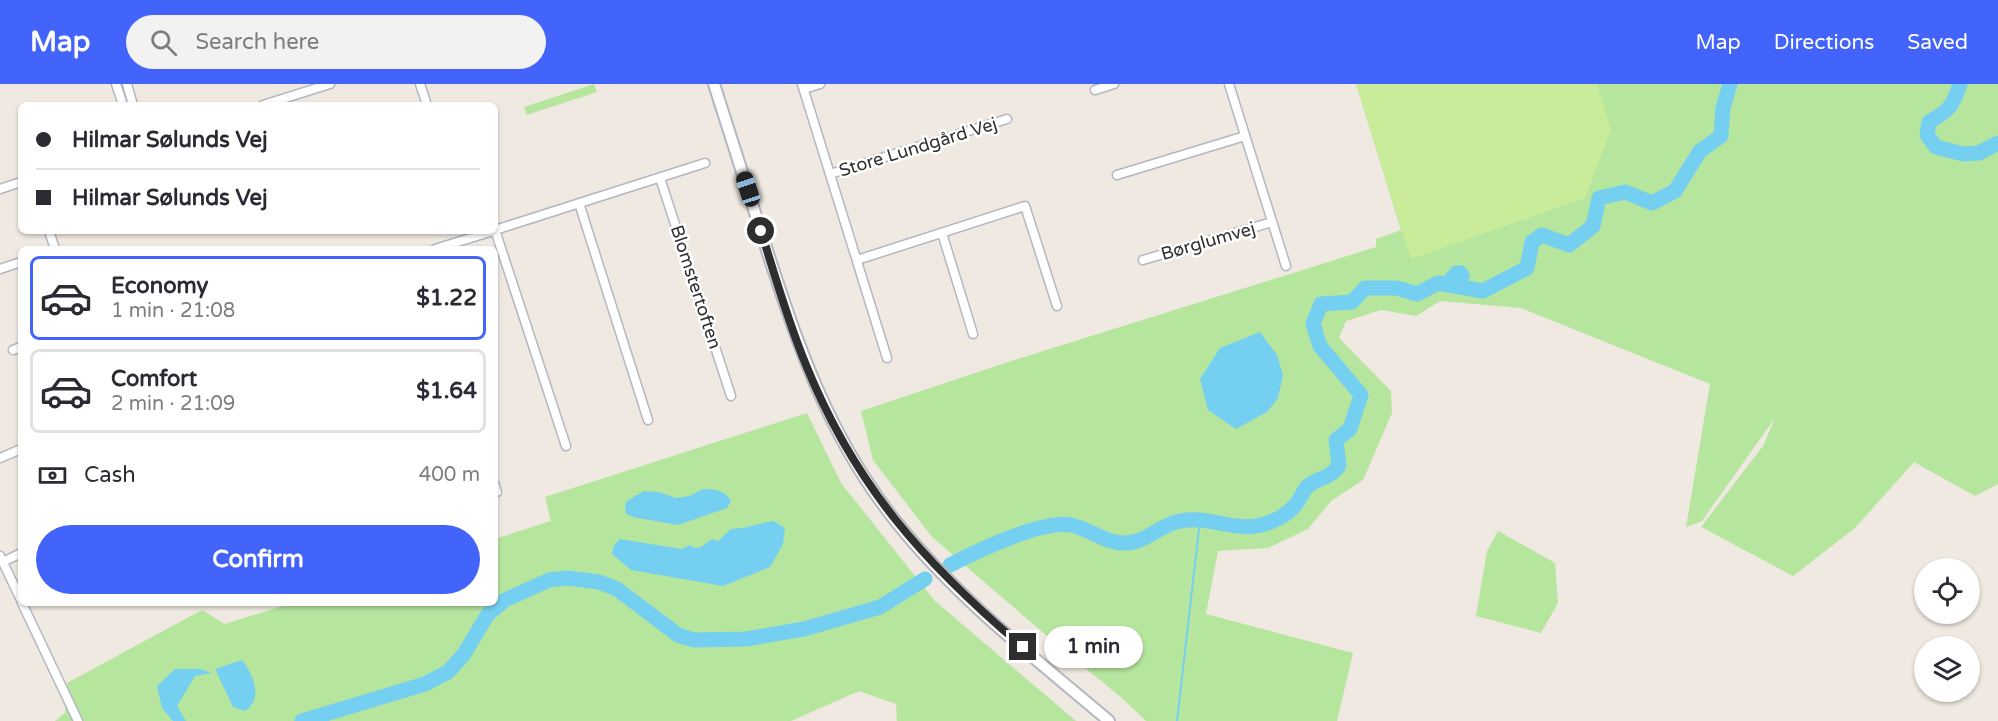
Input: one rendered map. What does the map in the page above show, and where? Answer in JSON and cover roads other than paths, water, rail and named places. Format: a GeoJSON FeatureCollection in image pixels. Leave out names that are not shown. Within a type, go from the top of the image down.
{"type":"FeatureCollection","features":[{"type":"Feature","properties":{"kind":"street"},"geometry":{"type":"LineString","coordinates":[[116,84],[122,102]]}},
{"type":"Feature","properties":{"kind":"street"},"geometry":{"type":"LineString","coordinates":[[127,84],[132,102]]}},
{"type":"Feature","properties":{"kind":"street"},"geometry":{"type":"LineString","coordinates":[[273,102],[330,84]]}},
{"type":"Feature","properties":{"kind":"street"},"geometry":{"type":"LineString","coordinates":[[420,84],[426,102]]}},
{"type":"Feature","properties":{"kind":"street"},"geometry":{"type":"LineString","coordinates":[[714,84],[806,364],[836,429],[861,473],[897,523],[947,579],[1109,721]]}},
{"type":"Feature","properties":{"kind":"street","name":"Store Lundgård Vej"},"geometry":{"type":"LineString","coordinates":[[820,84],[803,87],[887,358]]}},
{"type":"Feature","properties":{"kind":"street"},"geometry":{"type":"LineString","coordinates":[[1095,90],[1114,84]]}},
{"type":"Feature","properties":{"kind":"street","name":"Børglumvej"},"geometry":{"type":"LineString","coordinates":[[1229,84],[1286,266]]}},
{"type":"Feature","properties":{"kind":"street","name":"Store Lundgård Vej"},"geometry":{"type":"LineString","coordinates":[[830,174],[1007,119]]}},
{"type":"Feature","properties":{"kind":"street"},"geometry":{"type":"LineString","coordinates":[[1117,175],[1245,136]]}},
{"type":"Feature","properties":{"kind":"street"},"geometry":{"type":"LineString","coordinates":[[498,229],[705,164]]}},
{"type":"Feature","properties":{"kind":"street","name":"Blomstertoften"},"geometry":{"type":"LineString","coordinates":[[660,178],[731,396]]}},
{"type":"Feature","properties":{"kind":"street"},"geometry":{"type":"LineString","coordinates":[[0,189],[18,183]]}},
{"type":"Feature","properties":{"kind":"street"},"geometry":{"type":"LineString","coordinates":[[579,203],[648,420]]}},
{"type":"Feature","properties":{"kind":"street"},"geometry":{"type":"LineString","coordinates":[[857,260],[1025,206],[1057,306]]}},
{"type":"Feature","properties":{"kind":"street","name":"Børglumvej"},"geometry":{"type":"LineString","coordinates":[[1143,260],[1272,222]]}},
{"type":"Feature","properties":{"kind":"street"},"geometry":{"type":"LineString","coordinates":[[942,233],[974,334]]}},
{"type":"Feature","properties":{"kind":"street"},"geometry":{"type":"LineString","coordinates":[[495,234],[566,446]]}},
{"type":"Feature","properties":{"kind":"street"},"geometry":{"type":"LineString","coordinates":[[442,246],[466,235]]}},
{"type":"Feature","properties":{"kind":"street"},"geometry":{"type":"LineString","coordinates":[[0,269],[18,263]]}},
{"type":"Feature","properties":{"kind":"street"},"geometry":{"type":"LineString","coordinates":[[0,459],[18,450]]}},
{"type":"Feature","properties":{"kind":"street"},"geometry":{"type":"LineString","coordinates":[[18,554],[1,559],[18,594]]}},
{"type":"Feature","properties":{"kind":"street"},"geometry":{"type":"LineString","coordinates":[[24,606],[78,721]]}},
{"type":"Feature","properties":{"kind":"water"},"geometry":{"type":"Polygon","coordinates":[[[1462,265],[1468,270],[1470,276],[1465,288],[1438,283],[1453,266],[1462,265]]]}},
{"type":"Feature","properties":{"kind":"water"},"geometry":{"type":"Polygon","coordinates":[[[1260,332],[1277,355],[1283,375],[1278,398],[1267,412],[1236,429],[1208,410],[1200,379],[1220,348],[1260,332]]]}},
{"type":"Feature","properties":{"kind":"water"},"geometry":{"type":"Polygon","coordinates":[[[703,489],[726,494],[731,501],[727,508],[678,525],[626,514],[627,501],[644,491],[659,492],[676,498],[689,496],[703,489]]]}},
{"type":"Feature","properties":{"kind":"water"},"geometry":{"type":"Polygon","coordinates":[[[773,521],[785,528],[783,544],[770,567],[723,586],[631,570],[612,554],[614,545],[620,539],[681,549],[690,545],[695,548],[701,547],[712,539],[718,541],[731,529],[773,521]]]}},
{"type":"Feature","properties":{"kind":"water"},"geometry":{"type":"Polygon","coordinates":[[[242,660],[255,686],[254,700],[245,711],[233,707],[215,669],[242,660]]]}},
{"type":"Feature","properties":{"kind":"water"},"geometry":{"type":"Polygon","coordinates":[[[175,669],[200,669],[212,673],[195,676],[177,706],[186,721],[173,721],[162,708],[157,686],[175,669]]]}},
{"type":"Feature","properties":{"kind":"waterway"},"geometry":{"type":"LineString","coordinates":[[950,565],[1010,538],[1059,524],[1071,525],[1105,539],[1126,543],[1139,540],[1176,522],[1202,520],[1251,526],[1265,524],[1281,517],[1298,502],[1307,487],[1328,476],[1339,466],[1336,440],[1350,429],[1361,395],[1320,346],[1313,324],[1321,304],[1352,302],[1365,288],[1397,288],[1417,294],[1438,283],[1483,291],[1527,268],[1532,242],[1542,235],[1569,245],[1593,226],[1599,198],[1625,192],[1652,203],[1675,191],[1700,151],[1721,136],[1723,108],[1730,84]]}},
{"type":"Feature","properties":{"kind":"waterway"},"geometry":{"type":"LineString","coordinates":[[1960,84],[1949,107],[1929,122],[1927,135],[1936,147],[1963,154],[1979,153],[1998,143]]}},
{"type":"Feature","properties":{"kind":"waterway"},"geometry":{"type":"LineString","coordinates":[[1177,721],[1200,520]]}},
{"type":"Feature","properties":{"kind":"waterway"},"geometry":{"type":"LineString","coordinates":[[498,606],[505,600],[549,580],[567,578],[599,582],[617,589],[678,635],[694,640],[746,639],[804,629],[880,607],[925,579]]}},
{"type":"Feature","properties":{"kind":"waterway"},"geometry":{"type":"LineString","coordinates":[[302,721],[425,684],[448,672],[464,654],[488,614],[498,606]]}}]}
